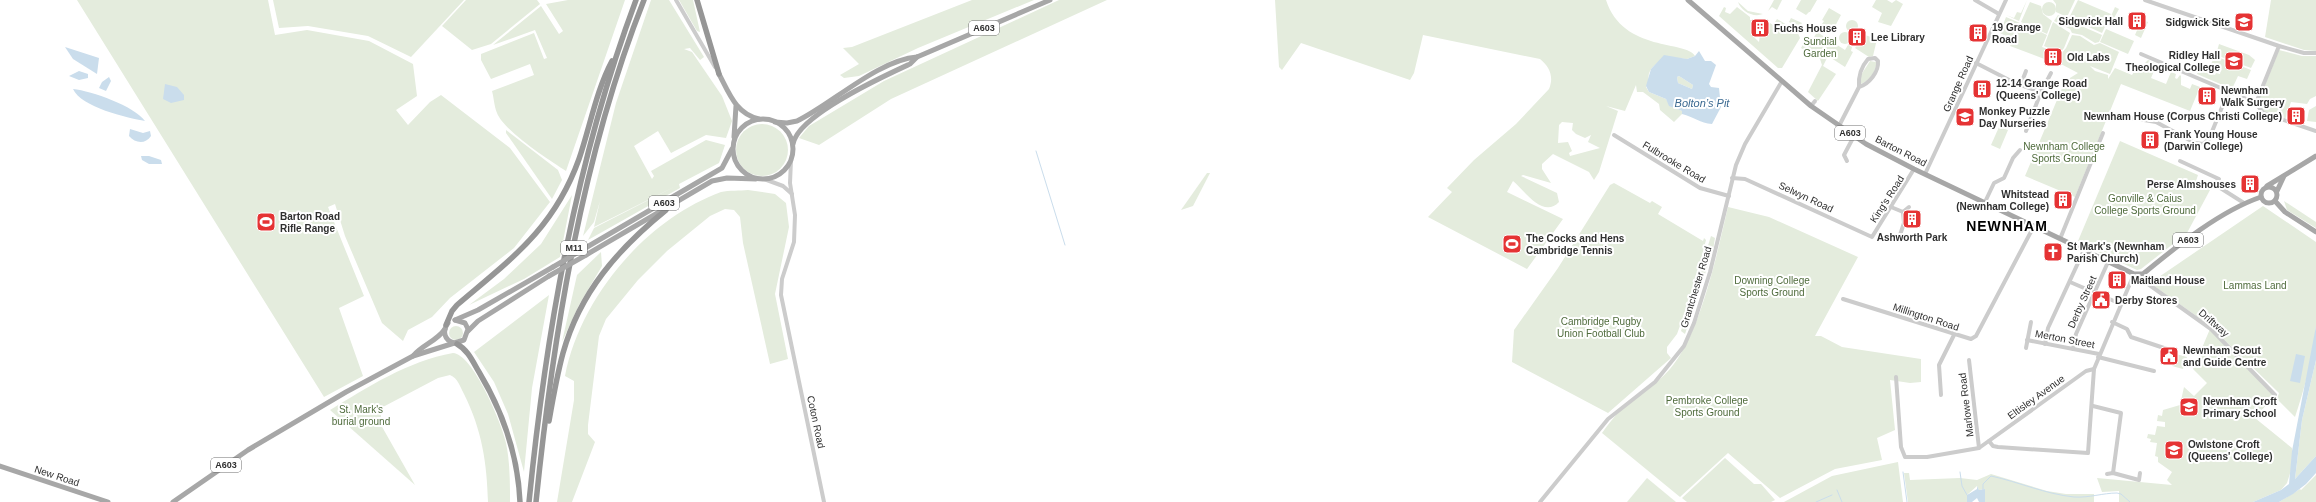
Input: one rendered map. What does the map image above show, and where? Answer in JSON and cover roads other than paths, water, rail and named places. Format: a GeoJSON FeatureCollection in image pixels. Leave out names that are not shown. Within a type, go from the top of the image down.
{"type":"FeatureCollection","features":[{"type":"Feature","properties":{"kind":"highway","name":"M11"},"geometry":{"type":"LineString","coordinates":[[529,502],[536,442],[563,266],[585,168],[617,50],[636,0]]}},
{"type":"Feature","properties":{"kind":"highway","name":"M11"},"geometry":{"type":"LineString","coordinates":[[536,502],[562,307],[580,219],[610,101],[644,0]]}},
{"type":"Feature","properties":{"kind":"highway"},"geometry":{"type":"LineString","coordinates":[[697,0],[719,74]]}},
{"type":"Feature","properties":{"kind":"highway"},"geometry":{"type":"LineString","coordinates":[[445,327],[457,305],[526,246],[554,210],[572,178],[608,67],[617,50]]}},
{"type":"Feature","properties":{"kind":"highway"},"geometry":{"type":"LineString","coordinates":[[540,466],[563,352],[583,302],[602,272],[621,249],[666,210]]}},
{"type":"Feature","properties":{"kind":"highway"},"geometry":{"type":"LineString","coordinates":[[456,344],[467,351],[500,413],[514,457],[520,502]]}},
{"type":"Feature","properties":{"kind":"main road","name":"A603"},"geometry":{"type":"LineString","coordinates":[[775,122],[787,123],[797,121],[866,78],[907,58],[917,57],[1050,0]]}},
{"type":"Feature","properties":{"kind":"main road","name":"Barton Road"},"geometry":{"type":"LineString","coordinates":[[1690,1],[1782,78],[1811,106],[1854,136],[1914,169],[2134,274]]}},
{"type":"Feature","properties":{"kind":"main road","name":"A603"},"geometry":{"type":"LineString","coordinates":[[792,145],[798,131],[804,124],[847,96],[910,64],[917,57]]}},
{"type":"Feature","properties":{"kind":"main road"},"geometry":{"type":"LineString","coordinates":[[719,74],[736,106],[751,116],[775,122],[787,131],[792,145],[791,160],[781,173],[764,179],[756,179],[749,176],[739,168],[734,158],[732,149],[736,106]]}},
{"type":"Feature","properties":{"kind":"main road"},"geometry":{"type":"LineString","coordinates":[[734,139],[746,124],[761,119]]}},
{"type":"Feature","properties":{"kind":"main road","name":"A603"},"geometry":{"type":"LineString","coordinates":[[455,320],[478,310],[722,168],[732,149]]}},
{"type":"Feature","properties":{"kind":"main road"},"geometry":{"type":"LineString","coordinates":[[2275,201],[2268,203],[2261,197],[2262,190],[2316,156]]}},
{"type":"Feature","properties":{"kind":"main road"},"geometry":{"type":"LineString","coordinates":[[2275,201],[2277,191],[2285,175]]}},
{"type":"Feature","properties":{"kind":"main road","name":"A603"},"geometry":{"type":"LineString","coordinates":[[468,331],[478,321],[549,276],[718,179],[756,179]]}},
{"type":"Feature","properties":{"kind":"main road"},"geometry":{"type":"LineString","coordinates":[[2267,186],[2273,187],[2277,191]]}},
{"type":"Feature","properties":{"kind":"main road","name":"A603"},"geometry":{"type":"LineString","coordinates":[[2134,274],[2143,274],[2187,240],[2244,203],[2261,197]]}},
{"type":"Feature","properties":{"kind":"main road"},"geometry":{"type":"LineString","coordinates":[[2275,201],[2285,212],[2316,232]]}},
{"type":"Feature","properties":{"kind":"main road"},"geometry":{"type":"LineString","coordinates":[[455,320],[465,323],[468,331],[464,340],[456,344],[446,338],[445,327],[455,320]]}},
{"type":"Feature","properties":{"kind":"main road","name":"A603"},"geometry":{"type":"LineString","coordinates":[[413,356],[420,348],[437,338],[445,327]]}},
{"type":"Feature","properties":{"kind":"main road","name":"A603"},"geometry":{"type":"LineString","coordinates":[[174,502],[273,435],[346,392],[413,356],[456,344]]}},
{"type":"Feature","properties":{"kind":"main road","name":"New Road"},"geometry":{"type":"LineString","coordinates":[[0,466],[108,502]]}},
{"type":"Feature","properties":{"kind":"street"},"geometry":{"type":"LineString","coordinates":[[676,0],[719,74]]}},
{"type":"Feature","properties":{"kind":"street"},"geometry":{"type":"LineString","coordinates":[[1975,0],[1999,14]]}},
{"type":"Feature","properties":{"kind":"street","name":"Grange Road"},"geometry":{"type":"LineString","coordinates":[[1925,174],[2006,0]]}},
{"type":"Feature","properties":{"kind":"street"},"geometry":{"type":"LineString","coordinates":[[2145,0],[2279,46],[2304,53],[2316,53]]}},
{"type":"Feature","properties":{"kind":"street"},"geometry":{"type":"LineString","coordinates":[[2256,103],[2279,46]]}},
{"type":"Feature","properties":{"kind":"street"},"geometry":{"type":"LineString","coordinates":[[2141,54],[2229,90],[2256,103],[2262,113],[2316,131]]}},
{"type":"Feature","properties":{"kind":"street"},"geometry":{"type":"LineString","coordinates":[[1839,126],[1859,87],[1858,80],[1864,64],[1868,59],[1875,58],[1878,64],[1877,69],[1868,83],[1859,87]]}},
{"type":"Feature","properties":{"kind":"street"},"geometry":{"type":"LineString","coordinates":[[1976,63],[2041,92]]}},
{"type":"Feature","properties":{"kind":"street"},"geometry":{"type":"LineString","coordinates":[[2021,84],[2026,71]]}},
{"type":"Feature","properties":{"kind":"street"},"geometry":{"type":"LineString","coordinates":[[2026,131],[2041,92],[2051,73]]}},
{"type":"Feature","properties":{"kind":"street","name":"Grantchester Road"},"geometry":{"type":"LineString","coordinates":[[1540,502],[1608,419],[1655,382],[1684,346],[1694,323],[1710,272],[1732,178],[1746,144],[1782,78]]}},
{"type":"Feature","properties":{"kind":"street"},"geometry":{"type":"LineString","coordinates":[[2132,118],[2156,122],[2197,144],[2205,143],[2209,139],[2229,90]]}},
{"type":"Feature","properties":{"kind":"street"},"geometry":{"type":"LineString","coordinates":[[1811,106],[1815,101]]}},
{"type":"Feature","properties":{"kind":"street"},"geometry":{"type":"LineString","coordinates":[[2060,239],[2103,132]]}},
{"type":"Feature","properties":{"kind":"street","name":"Fulbrooke Road"},"geometry":{"type":"LineString","coordinates":[[1614,135],[1700,188],[1729,196]]}},
{"type":"Feature","properties":{"kind":"street"},"geometry":{"type":"LineString","coordinates":[[1847,161],[1844,155],[1854,136]]}},
{"type":"Feature","properties":{"kind":"street"},"geometry":{"type":"LineString","coordinates":[[1984,202],[1992,186],[2004,178],[2013,158],[2020,150]]}},
{"type":"Feature","properties":{"kind":"street","name":"Coton Road"},"geometry":{"type":"LineString","coordinates":[[791,160],[792,194],[795,215],[794,242],[782,279],[781,295],[824,502]]}},
{"type":"Feature","properties":{"kind":"street"},"geometry":{"type":"LineString","coordinates":[[2180,161],[2219,179],[2214,184],[2244,203]]}},
{"type":"Feature","properties":{"kind":"street","name":"King's Road"},"geometry":{"type":"LineString","coordinates":[[1872,237],[1914,169]]}},
{"type":"Feature","properties":{"kind":"street","name":"Selwyn Road"},"geometry":{"type":"LineString","coordinates":[[1732,178],[1745,179],[1872,237]]}},
{"type":"Feature","properties":{"kind":"street"},"geometry":{"type":"LineString","coordinates":[[764,179],[783,186],[792,194]]}},
{"type":"Feature","properties":{"kind":"street"},"geometry":{"type":"LineString","coordinates":[[1891,207],[1904,212]]}},
{"type":"Feature","properties":{"kind":"street"},"geometry":{"type":"LineString","coordinates":[[1899,238],[1904,223],[1904,212],[1909,207]]}},
{"type":"Feature","properties":{"kind":"street","name":"Millington Road"},"geometry":{"type":"LineString","coordinates":[[1843,299],[1954,335],[1971,339],[1976,336],[2034,226]]}},
{"type":"Feature","properties":{"kind":"street"},"geometry":{"type":"LineString","coordinates":[[2045,344],[2048,328],[2084,250]]}},
{"type":"Feature","properties":{"kind":"street","name":"Derby Street"},"geometry":{"type":"LineString","coordinates":[[2073,349],[2076,334],[2108,262]]}},
{"type":"Feature","properties":{"kind":"street"},"geometry":{"type":"LineString","coordinates":[[1989,441],[1993,446],[1998,447],[2088,453],[2093,406],[2094,370],[2112,322],[2134,274]]}},
{"type":"Feature","properties":{"kind":"street","name":"Driftway"},"geometry":{"type":"LineString","coordinates":[[2134,274],[2211,329],[2275,395]]}},
{"type":"Feature","properties":{"kind":"street"},"geometry":{"type":"LineString","coordinates":[[2070,282],[2121,304]]}},
{"type":"Feature","properties":{"kind":"street"},"geometry":{"type":"LineString","coordinates":[[2026,348],[2031,322]]}},
{"type":"Feature","properties":{"kind":"street"},"geometry":{"type":"LineString","coordinates":[[2112,322],[2127,329],[2131,337],[2170,350]]}},
{"type":"Feature","properties":{"kind":"street"},"geometry":{"type":"LineString","coordinates":[[1941,395],[1939,365],[1954,335]]}},
{"type":"Feature","properties":{"kind":"street","name":"Merton Street"},"geometry":{"type":"LineString","coordinates":[[2027,340],[2073,349],[2154,371]]}},
{"type":"Feature","properties":{"kind":"street","name":"Marlowe Road"},"geometry":{"type":"LineString","coordinates":[[1969,360],[1979,448]]}},
{"type":"Feature","properties":{"kind":"street","name":"Eltisley Avenue"},"geometry":{"type":"LineString","coordinates":[[1979,448],[2086,371],[2094,370]]}},
{"type":"Feature","properties":{"kind":"street"},"geometry":{"type":"LineString","coordinates":[[1896,377],[1900,447],[1905,457],[1926,456],[1979,448]]}},
{"type":"Feature","properties":{"kind":"street"},"geometry":{"type":"LineString","coordinates":[[2093,406],[2121,413],[2113,473]]}},
{"type":"Feature","properties":{"kind":"street"},"geometry":{"type":"LineString","coordinates":[[2107,474],[2113,473],[2139,480],[2140,473]]}},
{"type":"Feature","properties":{"kind":"water"},"geometry":{"type":"Polygon","coordinates":[[[65,47],[99,58],[97,74],[73,59],[65,47]]]}},
{"type":"Feature","properties":{"kind":"water","name":"Bolton’s Pit"},"geometry":{"type":"Polygon","coordinates":[[[1699,51],[1705,61],[1711,61],[1716,65],[1709,84],[1711,87],[1719,88],[1721,107],[1712,124],[1682,114],[1682,111],[1669,106],[1666,99],[1649,92],[1646,86],[1651,69],[1664,55],[1687,59],[1695,56],[1699,51]],[[1679,76],[1677,77],[1678,83],[1692,89],[1693,85],[1679,76]]]}},
{"type":"Feature","properties":{"kind":"water"},"geometry":{"type":"Polygon","coordinates":[[[79,71],[88,74],[88,78],[79,80],[69,76],[79,71]]]}},
{"type":"Feature","properties":{"kind":"water"},"geometry":{"type":"Polygon","coordinates":[[[109,77],[111,81],[106,91],[99,88],[102,82],[109,77]]]}},
{"type":"Feature","properties":{"kind":"water"},"geometry":{"type":"Polygon","coordinates":[[[165,84],[177,87],[184,95],[184,100],[171,103],[163,99],[165,84]]]}},
{"type":"Feature","properties":{"kind":"water"},"geometry":{"type":"Polygon","coordinates":[[[73,89],[81,90],[112,100],[140,115],[145,121],[105,111],[85,101],[73,89]]]}},
{"type":"Feature","properties":{"kind":"water"},"geometry":{"type":"Polygon","coordinates":[[[130,129],[143,133],[150,131],[151,136],[143,142],[134,140],[129,136],[130,129]]]}},
{"type":"Feature","properties":{"kind":"water"},"geometry":{"type":"Polygon","coordinates":[[[141,156],[149,156],[161,160],[162,164],[149,164],[142,160],[141,156]]]}},
{"type":"Feature","properties":{"kind":"water"},"geometry":{"type":"Polygon","coordinates":[[[2316,326],[2316,360],[2302,420],[2295,479],[2316,456],[2316,473],[2306,484],[2279,502],[2253,502],[2281,490],[2289,484],[2292,451],[2316,326]]]}},
{"type":"Feature","properties":{"kind":"water"},"geometry":{"type":"Polygon","coordinates":[[[2296,354],[2305,356],[2300,383],[2290,381],[2296,354]]]}},
{"type":"Feature","properties":{"kind":"water"},"geometry":{"type":"Polygon","coordinates":[[[1977,486],[1979,490],[1985,489],[1985,502],[1979,502],[1977,498],[1972,502],[1967,502],[1967,495],[1977,489],[1977,486]]]}},
{"type":"Feature","properties":{"kind":"waterway"},"geometry":{"type":"LineString","coordinates":[[1036,151],[1065,245]]}},
{"type":"Feature","properties":{"kind":"waterway"},"geometry":{"type":"LineString","coordinates":[[1903,472],[1907,502]]}},
{"type":"Feature","properties":{"kind":"waterway"},"geometry":{"type":"LineString","coordinates":[[1960,472],[1962,486],[1967,495]]}},
{"type":"Feature","properties":{"kind":"waterway"},"geometry":{"type":"LineString","coordinates":[[1983,490],[1983,484],[1991,476],[2053,493],[2074,497],[2117,493],[2121,494],[2130,502]]}},
{"type":"Feature","properties":{"kind":"waterway"},"geometry":{"type":"LineString","coordinates":[[1837,490],[1842,502]]}},
{"type":"Feature","properties":{"kind":"waterway"},"geometry":{"type":"LineString","coordinates":[[1816,502],[1832,495]]}},
{"type":"Feature","properties":{"kind":"place","name":"Sidgwick Hall"},"geometry":{"type":"Point","coordinates":[2137,21]}},
{"type":"Feature","properties":{"kind":"place","name":"Sidgwick Site"},"geometry":{"type":"Point","coordinates":[2244,22]}},
{"type":"Feature","properties":{"kind":"place","name":"Fuchs House"},"geometry":{"type":"Point","coordinates":[1760,28]}},
{"type":"Feature","properties":{"kind":"place","name":"19 Grange Road"},"geometry":{"type":"Point","coordinates":[1978,33]}},
{"type":"Feature","properties":{"kind":"place","name":"Lee Library"},"geometry":{"type":"Point","coordinates":[1857,37]}},
{"type":"Feature","properties":{"kind":"place","name":"Old Labs"},"geometry":{"type":"Point","coordinates":[2053,57]}},
{"type":"Feature","properties":{"kind":"place","name":"Ridley Hall Theological College"},"geometry":{"type":"Point","coordinates":[2234,61]}},
{"type":"Feature","properties":{"kind":"place","name":"12-14 Grange Road (Queens' College)"},"geometry":{"type":"Point","coordinates":[1982,89]}},
{"type":"Feature","properties":{"kind":"place","name":"Newnham Walk Surgery"},"geometry":{"type":"Point","coordinates":[2207,96]}},
{"type":"Feature","properties":{"kind":"place","name":"Newnham House (Corpus Christi College)"},"geometry":{"type":"Point","coordinates":[2296,116]}},
{"type":"Feature","properties":{"kind":"place","name":"Monkey Puzzle Day Nurseries"},"geometry":{"type":"Point","coordinates":[1965,117]}},
{"type":"Feature","properties":{"kind":"place","name":"Frank Young House (Darwin College)"},"geometry":{"type":"Point","coordinates":[2150,140]}},
{"type":"Feature","properties":{"kind":"place","name":"Perse Almshouses"},"geometry":{"type":"Point","coordinates":[2250,184]}},
{"type":"Feature","properties":{"kind":"place","name":"Whitstead (Newnham College)"},"geometry":{"type":"Point","coordinates":[2063,200]}},
{"type":"Feature","properties":{"kind":"place","name":"Ashworth Park"},"geometry":{"type":"Point","coordinates":[1912,219]}},
{"type":"Feature","properties":{"kind":"place","name":"Barton Road Rifle Range"},"geometry":{"type":"Point","coordinates":[266,222]}},
{"type":"Feature","properties":{"kind":"place","name":"The Cocks and Hens Cambridge Tennis"},"geometry":{"type":"Point","coordinates":[1512,244]}},
{"type":"Feature","properties":{"kind":"place","name":"St Mark's (Newnham Parish Church)"},"geometry":{"type":"Point","coordinates":[2053,252]}},
{"type":"Feature","properties":{"kind":"place","name":"Maitland House"},"geometry":{"type":"Point","coordinates":[2117,280]}},
{"type":"Feature","properties":{"kind":"place","name":"Derby Stores"},"geometry":{"type":"Point","coordinates":[2101,300]}},
{"type":"Feature","properties":{"kind":"place","name":"Newnham Scout and Guide Centre"},"geometry":{"type":"Point","coordinates":[2169,356]}},
{"type":"Feature","properties":{"kind":"place","name":"Newnham Croft Primary School"},"geometry":{"type":"Point","coordinates":[2189,407]}},
{"type":"Feature","properties":{"kind":"place","name":"Owlstone Croft (Queens' College)"},"geometry":{"type":"Point","coordinates":[2174,450]}},
{"type":"Feature","properties":{"kind":"district","name":"NEWNHAM"},"geometry":{"type":"Point","coordinates":[2007,226]}},
{"type":"Feature","properties":{"kind":"park label","name":"Sundial Garden"},"geometry":{"type":"Point","coordinates":[1820,46]}},
{"type":"Feature","properties":{"kind":"park label","name":"Newnham College Sports Ground"},"geometry":{"type":"Point","coordinates":[2064,152]}},
{"type":"Feature","properties":{"kind":"park label","name":"Gonville & Caius College Sports Ground"},"geometry":{"type":"Point","coordinates":[2145,204]}},
{"type":"Feature","properties":{"kind":"park label","name":"Lammas Land"},"geometry":{"type":"Point","coordinates":[2255,285]}},
{"type":"Feature","properties":{"kind":"park label","name":"Downing College Sports Ground"},"geometry":{"type":"Point","coordinates":[1772,286]}},
{"type":"Feature","properties":{"kind":"park label","name":"Cambridge Rugby Union Football Club"},"geometry":{"type":"Point","coordinates":[1601,326]}},
{"type":"Feature","properties":{"kind":"park label","name":"Pembroke College Sports Ground"},"geometry":{"type":"Point","coordinates":[1707,406]}},
{"type":"Feature","properties":{"kind":"park label","name":"St. Mark's burial ground"},"geometry":{"type":"Point","coordinates":[361,414]}}]}
